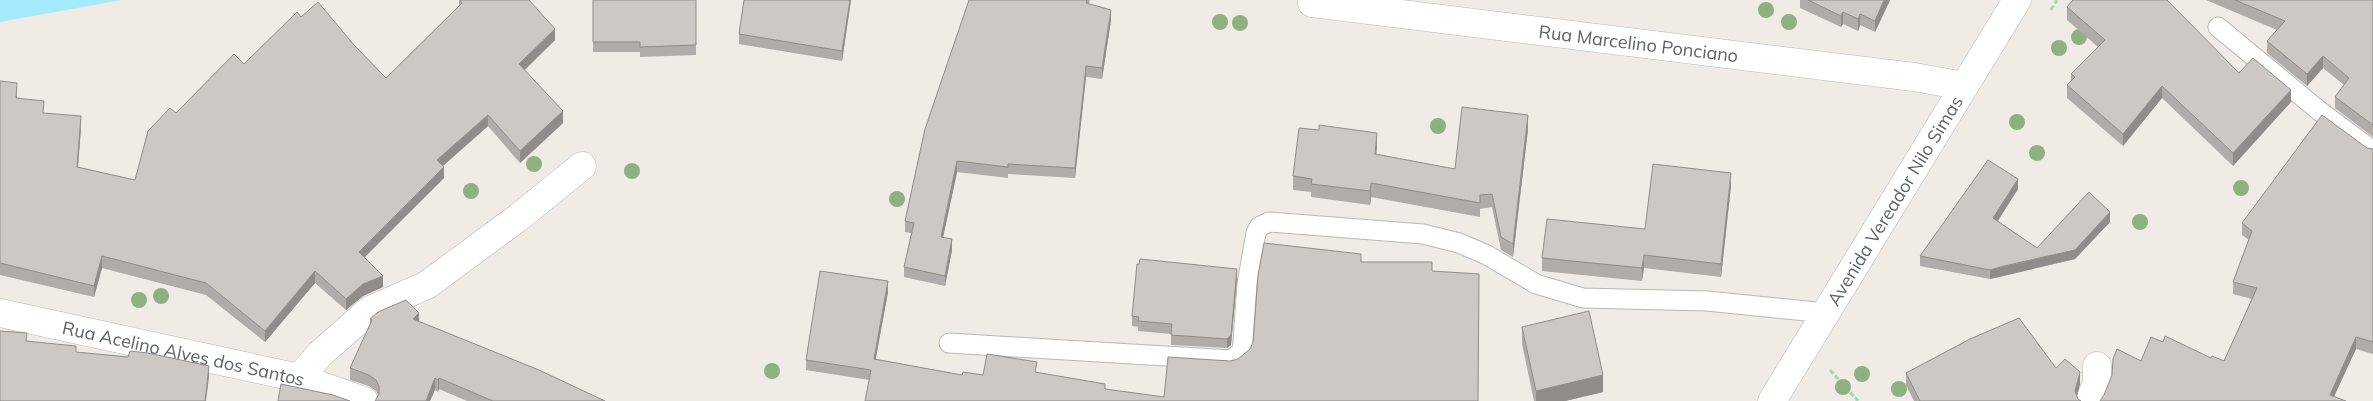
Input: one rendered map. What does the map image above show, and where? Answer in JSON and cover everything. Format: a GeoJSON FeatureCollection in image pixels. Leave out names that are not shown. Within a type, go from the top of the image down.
{"type":"FeatureCollection","features":[{"type":"Feature","properties":{"kind":"street","name":"Avenida Vereador Nilo Simas"},"geometry":{"type":"LineString","coordinates":[[1772,401],[2018,0]]}},
{"type":"Feature","properties":{"kind":"street","name":"Rua Marcelino Ponciano"},"geometry":{"type":"LineString","coordinates":[[1312,3],[1914,77],[1964,86]]}},
{"type":"Feature","properties":{"kind":"street"},"geometry":{"type":"LineString","coordinates":[[299,378],[320,354],[370,310],[427,285],[519,217],[582,166]]}},
{"type":"Feature","properties":{"kind":"street","name":"Rua Acelino Alves dos Santos"},"geometry":{"type":"LineString","coordinates":[[0,313],[126,338],[299,378],[364,401]]}},
{"type":"Feature","properties":{"kind":"street"},"geometry":{"type":"LineString","coordinates":[[2090,401],[2097,382],[2097,366]]}},
{"type":"Feature","properties":{"kind":"lane"},"geometry":{"type":"LineString","coordinates":[[2218,27],[2318,109],[2373,151]]}},
{"type":"Feature","properties":{"kind":"lane"},"geometry":{"type":"LineString","coordinates":[[949,343],[1231,360],[1242,351],[1244,342],[1247,284],[1256,233],[1259,227],[1270,222],[1423,234],[1459,243],[1487,255],[1536,284],[1584,298],[1707,301],[1826,313]]}},
{"type":"Feature","properties":{"kind":"path"},"geometry":{"type":"LineString","coordinates":[[1830,370],[1858,401]]}},
{"type":"Feature","properties":{"kind":"water"},"geometry":{"type":"Polygon","coordinates":[[[0,0],[122,0],[0,22],[0,0]]]}},
{"type":"Feature","properties":{"kind":"building"},"geometry":{"type":"Polygon","coordinates":[[[460,0],[529,0],[555,29],[519,64],[563,111],[520,151],[488,115],[437,160],[444,167],[359,252],[383,276],[363,284],[346,299],[315,271],[265,331],[206,283],[102,256],[94,286],[0,263],[0,81],[17,83],[16,98],[44,101],[43,113],[81,116],[77,167],[135,180],[148,131],[170,108],[176,113],[234,54],[244,64],[297,12],[301,17],[318,2],[354,45],[386,78],[462,3],[460,0]]]}},
{"type":"Feature","properties":{"kind":"building"},"geometry":{"type":"Polygon","coordinates":[[[593,0],[696,0],[696,45],[640,47],[640,42],[593,42],[593,0]]]}},
{"type":"Feature","properties":{"kind":"building"},"geometry":{"type":"Polygon","coordinates":[[[744,0],[850,0],[842,51],[739,34],[744,0]]]}},
{"type":"Feature","properties":{"kind":"building"},"geometry":{"type":"Polygon","coordinates":[[[969,0],[1087,0],[1086,3],[1111,10],[1102,68],[1086,66],[1075,168],[1008,164],[1008,167],[957,161],[941,237],[952,239],[945,276],[904,267],[914,223],[905,221],[925,129],[969,0]]]}},
{"type":"Feature","properties":{"kind":"building"},"geometry":{"type":"Polygon","coordinates":[[[1808,0],[1884,0],[1875,21],[1860,14],[1858,19],[1843,12],[1841,16],[1808,0]]]}},
{"type":"Feature","properties":{"kind":"building"},"geometry":{"type":"Polygon","coordinates":[[[2073,0],[2167,0],[2239,73],[2253,58],[2291,90],[2233,153],[2162,86],[2123,134],[2067,85],[2075,77],[2071,74],[2105,40],[2067,7],[2073,0]]]}},
{"type":"Feature","properties":{"kind":"building"},"geometry":{"type":"Polygon","coordinates":[[[2235,0],[2373,0],[2373,125],[2335,97],[2349,78],[2323,56],[2307,74],[2267,41],[2285,21],[2235,0]]]}},
{"type":"Feature","properties":{"kind":"building"},"geometry":{"type":"Polygon","coordinates":[[[1462,107],[1528,115],[1513,244],[1501,237],[1492,194],[1480,195],[1480,203],[1371,183],[1370,191],[1311,184],[1312,179],[1293,176],[1299,128],[1319,130],[1319,125],[1377,133],[1375,154],[1455,169],[1462,107]]]}},
{"type":"Feature","properties":{"kind":"building"},"geometry":{"type":"Polygon","coordinates":[[[2322,115],[2367,148],[2373,149],[2373,342],[2356,337],[2330,395],[2346,401],[2100,401],[2112,375],[2113,359],[2117,349],[2141,361],[2151,337],[2163,342],[2165,336],[2211,358],[2212,356],[2224,361],[2257,288],[2233,282],[2252,231],[2242,223],[2322,115]]]}},
{"type":"Feature","properties":{"kind":"building"},"geometry":{"type":"Polygon","coordinates":[[[1988,160],[2018,179],[1993,218],[2037,248],[2089,192],[2110,212],[2075,250],[1990,270],[1920,256],[1988,160]]]}},
{"type":"Feature","properties":{"kind":"building"},"geometry":{"type":"Polygon","coordinates":[[[1653,164],[1731,173],[1721,264],[1644,255],[1642,268],[1542,258],[1547,219],[1645,229],[1653,164]]]}},
{"type":"Feature","properties":{"kind":"building"},"geometry":{"type":"Polygon","coordinates":[[[1264,243],[1361,254],[1361,262],[1432,262],[1432,271],[1479,274],[1478,401],[865,401],[871,370],[806,360],[820,271],[888,281],[874,359],[962,375],[963,372],[983,375],[987,354],[1037,362],[1035,372],[1105,384],[1105,389],[1164,397],[1168,357],[1230,361],[1238,359],[1250,349],[1253,342],[1258,275],[1264,243]]]}},
{"type":"Feature","properties":{"kind":"building"},"geometry":{"type":"Polygon","coordinates":[[[1140,259],[1237,269],[1231,335],[1227,339],[1171,335],[1172,324],[1138,321],[1139,317],[1132,316],[1137,264],[1139,264],[1140,259]]]}},
{"type":"Feature","properties":{"kind":"building"},"geometry":{"type":"Polygon","coordinates":[[[406,300],[419,313],[413,319],[539,370],[605,401],[493,401],[435,378],[426,401],[375,401],[379,394],[379,386],[376,380],[369,375],[350,368],[372,320],[370,319],[378,312],[406,300]]]}},
{"type":"Feature","properties":{"kind":"building"},"geometry":{"type":"Polygon","coordinates":[[[1589,311],[1603,375],[1536,391],[1522,327],[1589,311]]]}},
{"type":"Feature","properties":{"kind":"building"},"geometry":{"type":"Polygon","coordinates":[[[2019,318],[2056,368],[2065,359],[2080,372],[2075,391],[2078,399],[2081,401],[1920,401],[1906,373],[1970,339],[2019,318]]]}},
{"type":"Feature","properties":{"kind":"building"},"geometry":{"type":"Polygon","coordinates":[[[0,331],[27,333],[26,341],[76,346],[76,352],[128,357],[130,351],[209,366],[205,401],[0,401],[0,331]]]}},
{"type":"Feature","properties":{"kind":"building"},"geometry":{"type":"Polygon","coordinates":[[[281,384],[333,395],[350,401],[278,401],[281,384]]]}}]}
